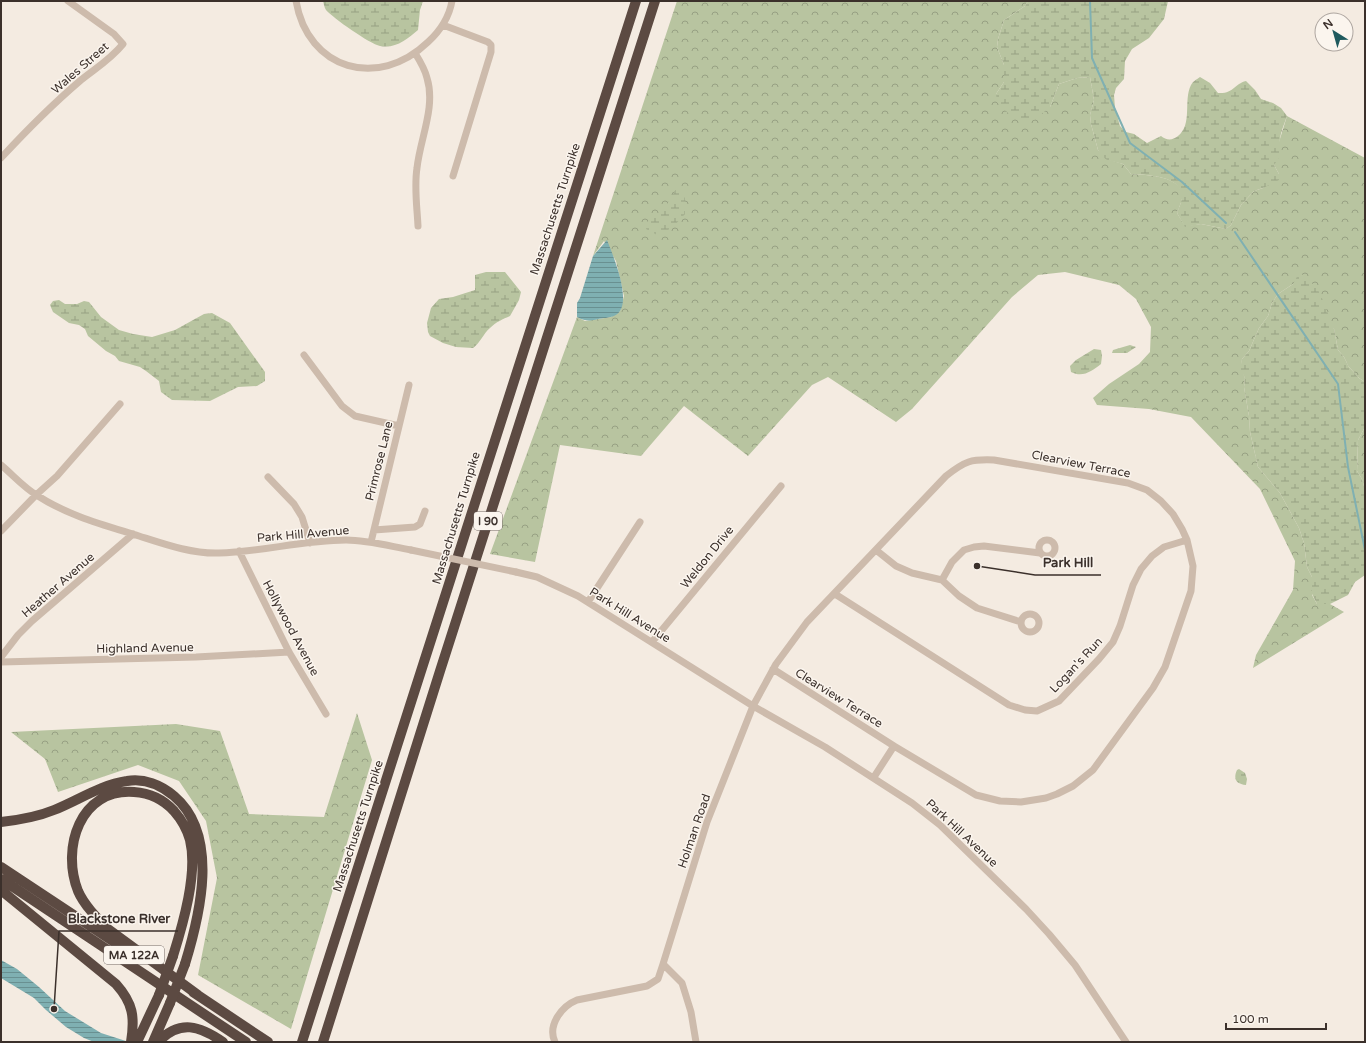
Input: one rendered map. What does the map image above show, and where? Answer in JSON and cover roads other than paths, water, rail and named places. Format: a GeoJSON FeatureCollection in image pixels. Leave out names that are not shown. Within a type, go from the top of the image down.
{"type":"FeatureCollection","features":[{"type":"Feature","properties":{"kind":"highway","name":"Massachusetts Turnpike"},"geometry":{"type":"LineString","coordinates":[[304,1038],[636,1]]}},
{"type":"Feature","properties":{"kind":"highway","name":"I 90"},"geometry":{"type":"LineString","coordinates":[[323,1042],[440,671],[655,1]]}},
{"type":"Feature","properties":{"kind":"highway"},"geometry":{"type":"LineString","coordinates":[[1,822],[28,818],[54,810],[96,789],[128,780],[140,780],[154,784],[168,791],[179,800],[189,813],[196,826],[200,839],[202,876],[198,919],[185,964],[155,1041]]}},
{"type":"Feature","properties":{"kind":"highway"},"geometry":{"type":"LineString","coordinates":[[135,1038],[159,995],[173,956],[183,926],[190,889],[192,855],[190,840],[180,818],[168,804],[156,796],[142,792],[126,791],[100,800],[87,811],[80,822],[72,846],[71,860],[73,876],[79,892],[95,915],[108,929],[198,995]]}},
{"type":"Feature","properties":{"kind":"highway","name":"MA 122A"},"geometry":{"type":"LineString","coordinates":[[1,867],[26,882],[116,944],[198,995],[268,1042]]}},
{"type":"Feature","properties":{"kind":"highway","name":"MA 122A"},"geometry":{"type":"LineString","coordinates":[[1,878],[246,1042]]}},
{"type":"Feature","properties":{"kind":"highway"},"geometry":{"type":"LineString","coordinates":[[1,890],[107,978],[124,994],[129,1002],[132,1012],[135,1038]]}},
{"type":"Feature","properties":{"kind":"highway"},"geometry":{"type":"LineString","coordinates":[[155,1041],[175,1029],[189,1027],[204,1031],[224,1042]]}},
{"type":"Feature","properties":{"kind":"street","name":"Wales Street"},"geometry":{"type":"LineString","coordinates":[[1,158],[81,80],[106,62],[123,44],[114,34],[68,1]]}},
{"type":"Feature","properties":{"kind":"street"},"geometry":{"type":"LineString","coordinates":[[296,1],[300,17],[307,33],[320,49],[335,60],[361,68],[378,68],[398,63],[415,53],[437,34],[443,26],[452,1]]}},
{"type":"Feature","properties":{"kind":"street"},"geometry":{"type":"LineString","coordinates":[[443,26],[488,42],[491,45],[491,50],[453,176]]}},
{"type":"Feature","properties":{"kind":"street"},"geometry":{"type":"LineString","coordinates":[[415,53],[422,64],[428,79],[429,96],[428,114],[417,166],[418,226]]}},
{"type":"Feature","properties":{"kind":"street"},"geometry":{"type":"LineString","coordinates":[[304,355],[342,406],[356,416],[399,426]]}},
{"type":"Feature","properties":{"kind":"street","name":"Primrose Lane"},"geometry":{"type":"LineString","coordinates":[[371,542],[409,385]]}},
{"type":"Feature","properties":{"kind":"street"},"geometry":{"type":"LineString","coordinates":[[1,531],[57,476],[120,404]]}},
{"type":"Feature","properties":{"kind":"street","name":"Clearview Terrace"},"geometry":{"type":"LineString","coordinates":[[753,706],[773,669],[808,622],[946,476],[958,466],[976,460],[994,460],[1128,483],[1146,490],[1161,501],[1173,514],[1187,540],[1193,566],[1191,591],[1165,667],[1153,688],[1093,770],[1077,784],[1046,798],[1021,802],[1000,801],[976,795],[894,746],[773,669]]}},
{"type":"Feature","properties":{"kind":"street","name":"Park Hill Avenue"},"geometry":{"type":"LineString","coordinates":[[1,464],[36,495],[74,516],[167,545],[203,553],[239,552],[345,540],[371,542],[534,576],[560,587],[588,602],[753,706],[874,777],[912,803],[940,825],[1039,923],[1075,965],[1126,1042]]}},
{"type":"Feature","properties":{"kind":"street"},"geometry":{"type":"LineString","coordinates":[[268,477],[294,504],[302,517],[310,543]]}},
{"type":"Feature","properties":{"kind":"street","name":"Weldon Drive"},"geometry":{"type":"LineString","coordinates":[[652,642],[781,486]]}},
{"type":"Feature","properties":{"kind":"street"},"geometry":{"type":"LineString","coordinates":[[374,530],[414,527],[420,524],[425,511]]}},
{"type":"Feature","properties":{"kind":"street"},"geometry":{"type":"LineString","coordinates":[[588,602],[640,522]]}},
{"type":"Feature","properties":{"kind":"street","name":"Heather Avenue"},"geometry":{"type":"LineString","coordinates":[[1,657],[18,635],[133,534]]}},
{"type":"Feature","properties":{"kind":"street","name":"Logan's Run"},"geometry":{"type":"LineString","coordinates":[[834,594],[1009,705],[1024,710],[1036,711],[1059,701],[1100,659],[1113,642],[1120,626],[1133,585],[1141,569],[1152,556],[1164,547],[1187,540]]}},
{"type":"Feature","properties":{"kind":"street"},"geometry":{"type":"LineString","coordinates":[[942,580],[952,562],[964,550],[974,546],[1040,553]]}},
{"type":"Feature","properties":{"kind":"street"},"geometry":{"type":"LineString","coordinates":[[876,550],[896,566],[912,573],[942,580],[959,596],[977,608],[1021,622]]}},
{"type":"Feature","properties":{"kind":"street","name":"Hollywood Avenue"},"geometry":{"type":"LineString","coordinates":[[239,552],[289,652],[326,714]]}},
{"type":"Feature","properties":{"kind":"street","name":"Highland Avenue"},"geometry":{"type":"LineString","coordinates":[[1,662],[196,657],[289,652]]}},
{"type":"Feature","properties":{"kind":"street","name":"Holman Road"},"geometry":{"type":"LineString","coordinates":[[555,1042],[553,1031],[557,1020],[560,1013],[569,1004],[577,1000],[647,986],[658,979],[707,822],[753,706]]}},
{"type":"Feature","properties":{"kind":"street"},"geometry":{"type":"LineString","coordinates":[[874,777],[894,746]]}},
{"type":"Feature","properties":{"kind":"street"},"geometry":{"type":"LineString","coordinates":[[663,964],[682,983],[691,1012],[696,1042]]}},
{"type":"Feature","properties":{"kind":"water"},"geometry":{"type":"Polygon","coordinates":[[[607,240],[620,276],[623,304],[619,313],[613,316],[608,318],[584,320],[577,317],[577,303],[580,298],[593,256],[607,240]]]}},
{"type":"Feature","properties":{"kind":"water"},"geometry":{"type":"Polygon","coordinates":[[[1,960],[17,969],[65,1011],[101,1033],[129,1042],[94,1042],[66,1027],[34,998],[1,978],[1,960]]]}},
{"type":"Feature","properties":{"kind":"waterway"},"geometry":{"type":"LineString","coordinates":[[1090,1],[1092,58],[1130,143],[1182,182],[1226,223]]}},
{"type":"Feature","properties":{"kind":"waterway"},"geometry":{"type":"LineString","coordinates":[[1235,232],[1338,384],[1348,467],[1365,550]]}},
{"type":"Feature","properties":{"kind":"place","name":"Park Hill"},"geometry":{"type":"Point","coordinates":[977,566]}},
{"type":"Feature","properties":{"kind":"place","name":"Blackstone River"},"geometry":{"type":"Point","coordinates":[54,1009]}}]}
